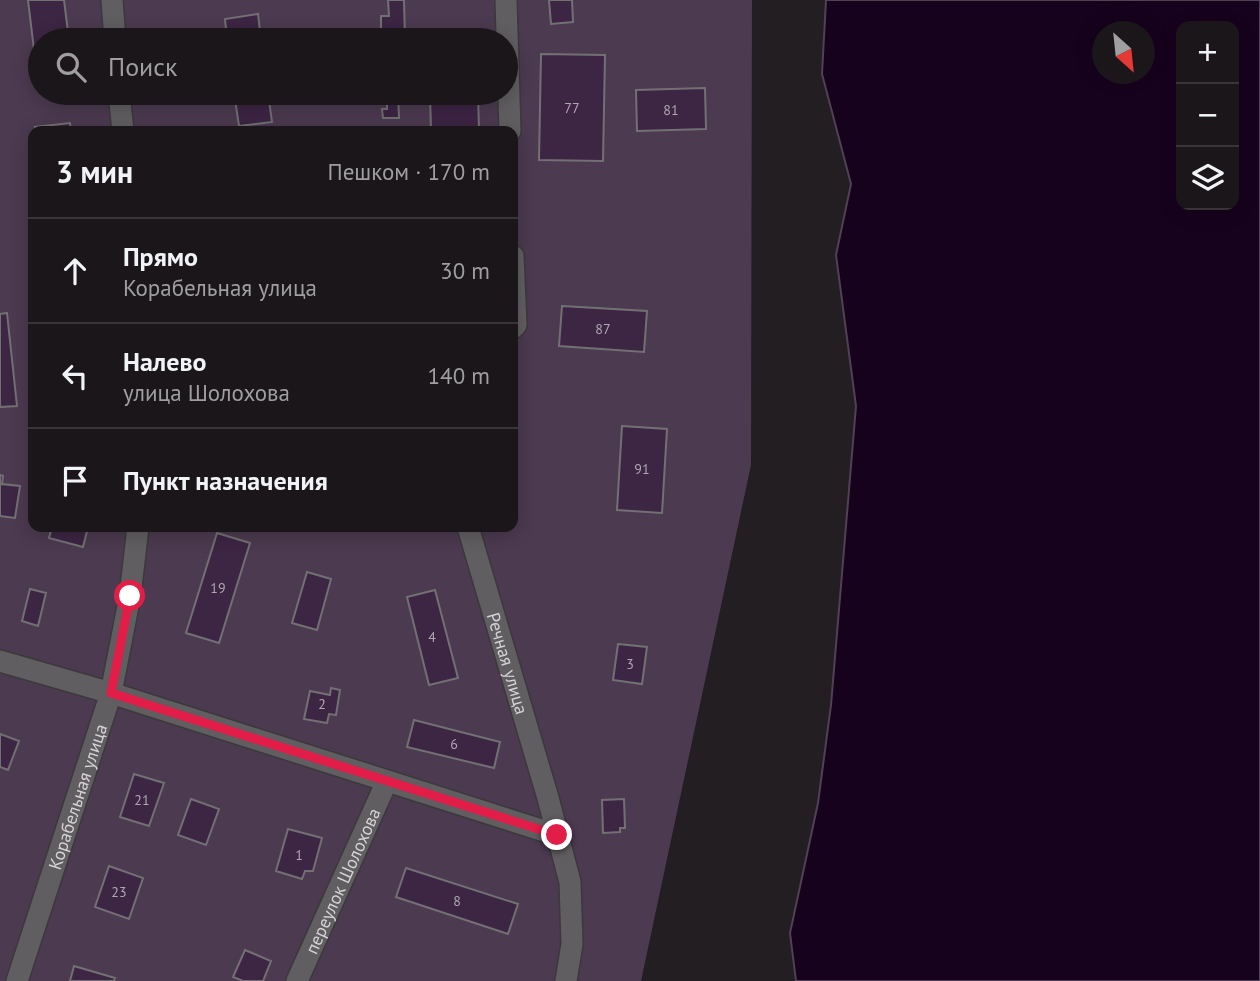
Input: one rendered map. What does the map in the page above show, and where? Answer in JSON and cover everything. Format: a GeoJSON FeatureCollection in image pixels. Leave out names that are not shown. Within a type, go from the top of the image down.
{"type":"FeatureCollection","features":[{"type":"Feature","properties":{"kind":"street"},"geometry":{"type":"LineString","coordinates":[[112,0],[114,28]]}},
{"type":"Feature","properties":{"kind":"street"},"geometry":{"type":"LineString","coordinates":[[506,0],[507,28]]}},
{"type":"Feature","properties":{"kind":"street"},"geometry":{"type":"LineString","coordinates":[[121,105],[123,126]]}},
{"type":"Feature","properties":{"kind":"street"},"geometry":{"type":"LineString","coordinates":[[509,105],[510,126]]}},
{"type":"Feature","properties":{"kind":"street","name":"Корабельная улица"},"geometry":{"type":"LineString","coordinates":[[17,981],[111,693],[130,596],[137,532]]}},
{"type":"Feature","properties":{"kind":"street","name":"Речная улица"},"geometry":{"type":"LineString","coordinates":[[469,532],[570,882],[572,944],[566,981]]}},
{"type":"Feature","properties":{"kind":"street"},"geometry":{"type":"LineString","coordinates":[[0,661],[111,693],[557,835]]}},
{"type":"Feature","properties":{"kind":"street","name":"переулок Шолохова"},"geometry":{"type":"LineString","coordinates":[[297,981],[387,780]]}},
{"type":"Feature","properties":{"kind":"shaded area"},"geometry":{"type":"Polygon","coordinates":[[[0,0],[752,0],[751,465],[641,981],[0,981],[0,0]]]}},
{"type":"Feature","properties":{"kind":"shaded area"},"geometry":{"type":"Polygon","coordinates":[[[826,0],[1260,0],[1260,981],[796,981],[790,933],[818,803],[831,705],[856,406],[836,255],[851,184],[822,74],[826,0]]]}},
{"type":"Feature","properties":{"kind":"building"},"geometry":{"type":"Polygon","coordinates":[[[28,0],[64,0],[68,28],[31,28],[28,0]]]}},
{"type":"Feature","properties":{"kind":"building"},"geometry":{"type":"Polygon","coordinates":[[[388,0],[404,0],[405,28],[381,28],[381,16],[389,16],[388,0]]]}},
{"type":"Feature","properties":{"kind":"building"},"geometry":{"type":"Polygon","coordinates":[[[549,0],[572,0],[573,22],[551,24],[549,0]]]}},
{"type":"Feature","properties":{"kind":"building"},"geometry":{"type":"Polygon","coordinates":[[[258,14],[260,28],[226,28],[225,19],[258,14]]]}},
{"type":"Feature","properties":{"kind":"building"},"geometry":{"type":"Polygon","coordinates":[[[541,54],[605,55],[603,161],[539,160],[541,54]]]}},
{"type":"Feature","properties":{"kind":"building"},"geometry":{"type":"Polygon","coordinates":[[[705,88],[706,129],[637,131],[636,90],[705,88]]]}},
{"type":"Feature","properties":{"kind":"building"},"geometry":{"type":"Polygon","coordinates":[[[236,105],[270,105],[272,122],[239,126],[236,105]]]}},
{"type":"Feature","properties":{"kind":"building"},"geometry":{"type":"Polygon","coordinates":[[[387,105],[398,105],[399,118],[383,118],[382,109],[387,109],[387,105]]]}},
{"type":"Feature","properties":{"kind":"building"},"geometry":{"type":"Polygon","coordinates":[[[430,105],[478,105],[479,126],[431,126],[430,105]]]}},
{"type":"Feature","properties":{"kind":"building"},"geometry":{"type":"Polygon","coordinates":[[[70,123],[70,126],[44,126],[70,123]]]}},
{"type":"Feature","properties":{"kind":"building"},"geometry":{"type":"Polygon","coordinates":[[[562,306],[647,311],[644,352],[559,346],[562,306]]]}},
{"type":"Feature","properties":{"kind":"building"},"geometry":{"type":"Polygon","coordinates":[[[7,313],[17,406],[0,407],[0,314],[7,313]]]}},
{"type":"Feature","properties":{"kind":"building"},"geometry":{"type":"Polygon","coordinates":[[[622,426],[667,429],[662,513],[617,510],[622,426]]]}},
{"type":"Feature","properties":{"kind":"building"},"geometry":{"type":"Polygon","coordinates":[[[0,475],[3,476],[2,484],[20,486],[15,518],[0,516],[0,475]]]}},
{"type":"Feature","properties":{"kind":"building"},"geometry":{"type":"Polygon","coordinates":[[[51,532],[87,532],[83,547],[49,538],[51,532]]]}},
{"type":"Feature","properties":{"kind":"building"},"geometry":{"type":"Polygon","coordinates":[[[217,533],[250,543],[219,643],[186,633],[217,533]]]}},
{"type":"Feature","properties":{"kind":"building"},"geometry":{"type":"Polygon","coordinates":[[[307,572],[331,579],[317,630],[292,623],[307,572]]]}},
{"type":"Feature","properties":{"kind":"building"},"geometry":{"type":"Polygon","coordinates":[[[30,589],[46,593],[38,626],[22,621],[30,589]]]}},
{"type":"Feature","properties":{"kind":"building"},"geometry":{"type":"Polygon","coordinates":[[[435,590],[458,678],[429,685],[407,597],[435,590]]]}},
{"type":"Feature","properties":{"kind":"building"},"geometry":{"type":"Polygon","coordinates":[[[618,644],[647,647],[642,684],[613,680],[618,644]]]}},
{"type":"Feature","properties":{"kind":"building"},"geometry":{"type":"Polygon","coordinates":[[[331,688],[340,690],[336,715],[329,714],[327,723],[304,719],[310,691],[330,695],[331,688]]]}},
{"type":"Feature","properties":{"kind":"building"},"geometry":{"type":"Polygon","coordinates":[[[414,720],[500,742],[494,768],[407,747],[414,720]]]}},
{"type":"Feature","properties":{"kind":"building"},"geometry":{"type":"Polygon","coordinates":[[[0,734],[19,741],[8,770],[0,767],[0,734]]]}},
{"type":"Feature","properties":{"kind":"building"},"geometry":{"type":"Polygon","coordinates":[[[134,774],[164,783],[149,826],[120,817],[134,774]]]}},
{"type":"Feature","properties":{"kind":"building"},"geometry":{"type":"Polygon","coordinates":[[[191,799],[219,809],[206,845],[178,835],[191,799]]]}},
{"type":"Feature","properties":{"kind":"building"},"geometry":{"type":"Polygon","coordinates":[[[624,799],[625,828],[620,828],[620,832],[603,833],[602,800],[624,799]]]}},
{"type":"Feature","properties":{"kind":"building"},"geometry":{"type":"Polygon","coordinates":[[[288,829],[322,838],[313,871],[305,871],[302,879],[276,871],[288,829]]]}},
{"type":"Feature","properties":{"kind":"building"},"geometry":{"type":"Polygon","coordinates":[[[109,866],[143,878],[129,919],[95,907],[109,866]]]}},
{"type":"Feature","properties":{"kind":"building"},"geometry":{"type":"Polygon","coordinates":[[[406,868],[518,904],[508,934],[396,897],[406,868]]]}},
{"type":"Feature","properties":{"kind":"building"},"geometry":{"type":"Polygon","coordinates":[[[245,950],[271,961],[263,981],[243,981],[233,977],[245,950]]]}},
{"type":"Feature","properties":{"kind":"building"},"geometry":{"type":"Polygon","coordinates":[[[74,966],[115,978],[114,981],[70,981],[74,966]]]}},
{"type":"Feature","properties":{"kind":"route"},"geometry":{"type":"LineString","coordinates":[[130,596],[111,693],[557,835]]}}]}
